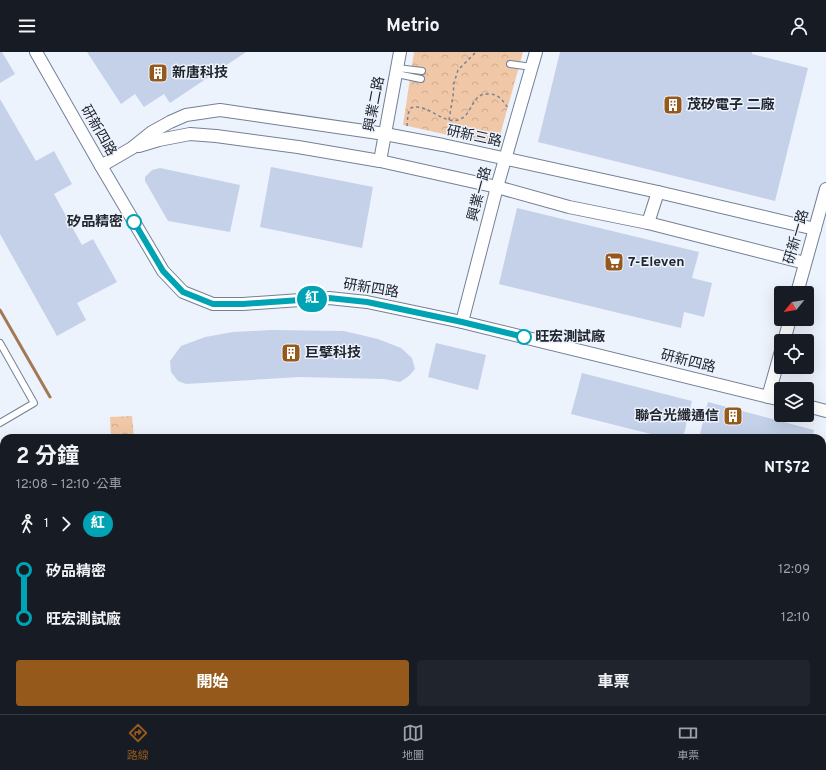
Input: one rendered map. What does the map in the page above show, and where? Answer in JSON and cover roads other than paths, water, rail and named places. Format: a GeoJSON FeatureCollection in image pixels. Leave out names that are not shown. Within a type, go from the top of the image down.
{"type":"FeatureCollection","features":[{"type":"Feature","properties":{"kind":"street","name":"研新四路"},"geometry":{"type":"LineString","coordinates":[[36,52],[163,271],[183,292],[213,304],[243,304],[329,298],[367,302],[462,322],[774,398]]}},
{"type":"Feature","properties":{"kind":"street","name":"興業二路"},"geometry":{"type":"LineString","coordinates":[[380,162],[400,52]]}},
{"type":"Feature","properties":{"kind":"street","name":"興業一路"},"geometry":{"type":"LineString","coordinates":[[462,322],[497,187],[536,52]]}},
{"type":"Feature","properties":{"kind":"street","name":"研新三路"},"geometry":{"type":"LineString","coordinates":[[101,166],[132,148],[152,132],[170,122],[186,115],[220,110],[385,134],[505,158],[815,229]]}},
{"type":"Feature","properties":{"kind":"street","name":"研新三路"},"geometry":{"type":"LineString","coordinates":[[132,148],[159,140],[190,134],[290,146],[380,162],[497,187],[569,207],[648,223],[805,262]]}},
{"type":"Feature","properties":{"kind":"street","name":"研新一路"},"geometry":{"type":"LineString","coordinates":[[799,286],[826,189]]}},
{"type":"Feature","properties":{"kind":"street"},"geometry":{"type":"LineString","coordinates":[[648,223],[658,192]]}},
{"type":"Feature","properties":{"kind":"street"},"geometry":{"type":"LineString","coordinates":[[768,397],[774,374]]}},
{"type":"Feature","properties":{"kind":"street"},"geometry":{"type":"LineString","coordinates":[[814,408],[826,411]]}},
{"type":"Feature","properties":{"kind":"lane"},"geometry":{"type":"LineString","coordinates":[[510,64],[532,67]]}},
{"type":"Feature","properties":{"kind":"lane"},"geometry":{"type":"LineString","coordinates":[[397,71],[422,71]]}},
{"type":"Feature","properties":{"kind":"lane"},"geometry":{"type":"LineString","coordinates":[[397,71],[420,79]]}},
{"type":"Feature","properties":{"kind":"lane"},"geometry":{"type":"LineString","coordinates":[[0,343],[34,403],[0,423]]}},
{"type":"Feature","properties":{"kind":"waterway"},"geometry":{"type":"LineString","coordinates":[[0,310],[50,397]]}},
{"type":"Feature","properties":{"kind":"place","name":"新唐科技"},"geometry":{"type":"Point","coordinates":[158,73]}},
{"type":"Feature","properties":{"kind":"place","name":"茂矽電子 二廠"},"geometry":{"type":"Point","coordinates":[673,105]}},
{"type":"Feature","properties":{"kind":"place","name":"矽品精密"},"geometry":{"type":"Point","coordinates":[134,222]}},
{"type":"Feature","properties":{"kind":"place","name":"7-Eleven"},"geometry":{"type":"Point","coordinates":[614,262]}},
{"type":"Feature","properties":{"kind":"place","name":"旺宏測試廠"},"geometry":{"type":"Point","coordinates":[524,337]}},
{"type":"Feature","properties":{"kind":"place","name":"巨擘科技"},"geometry":{"type":"Point","coordinates":[291,353]}},
{"type":"Feature","properties":{"kind":"place","name":"聯合光纖通信"},"geometry":{"type":"Point","coordinates":[733,416]}}]}
